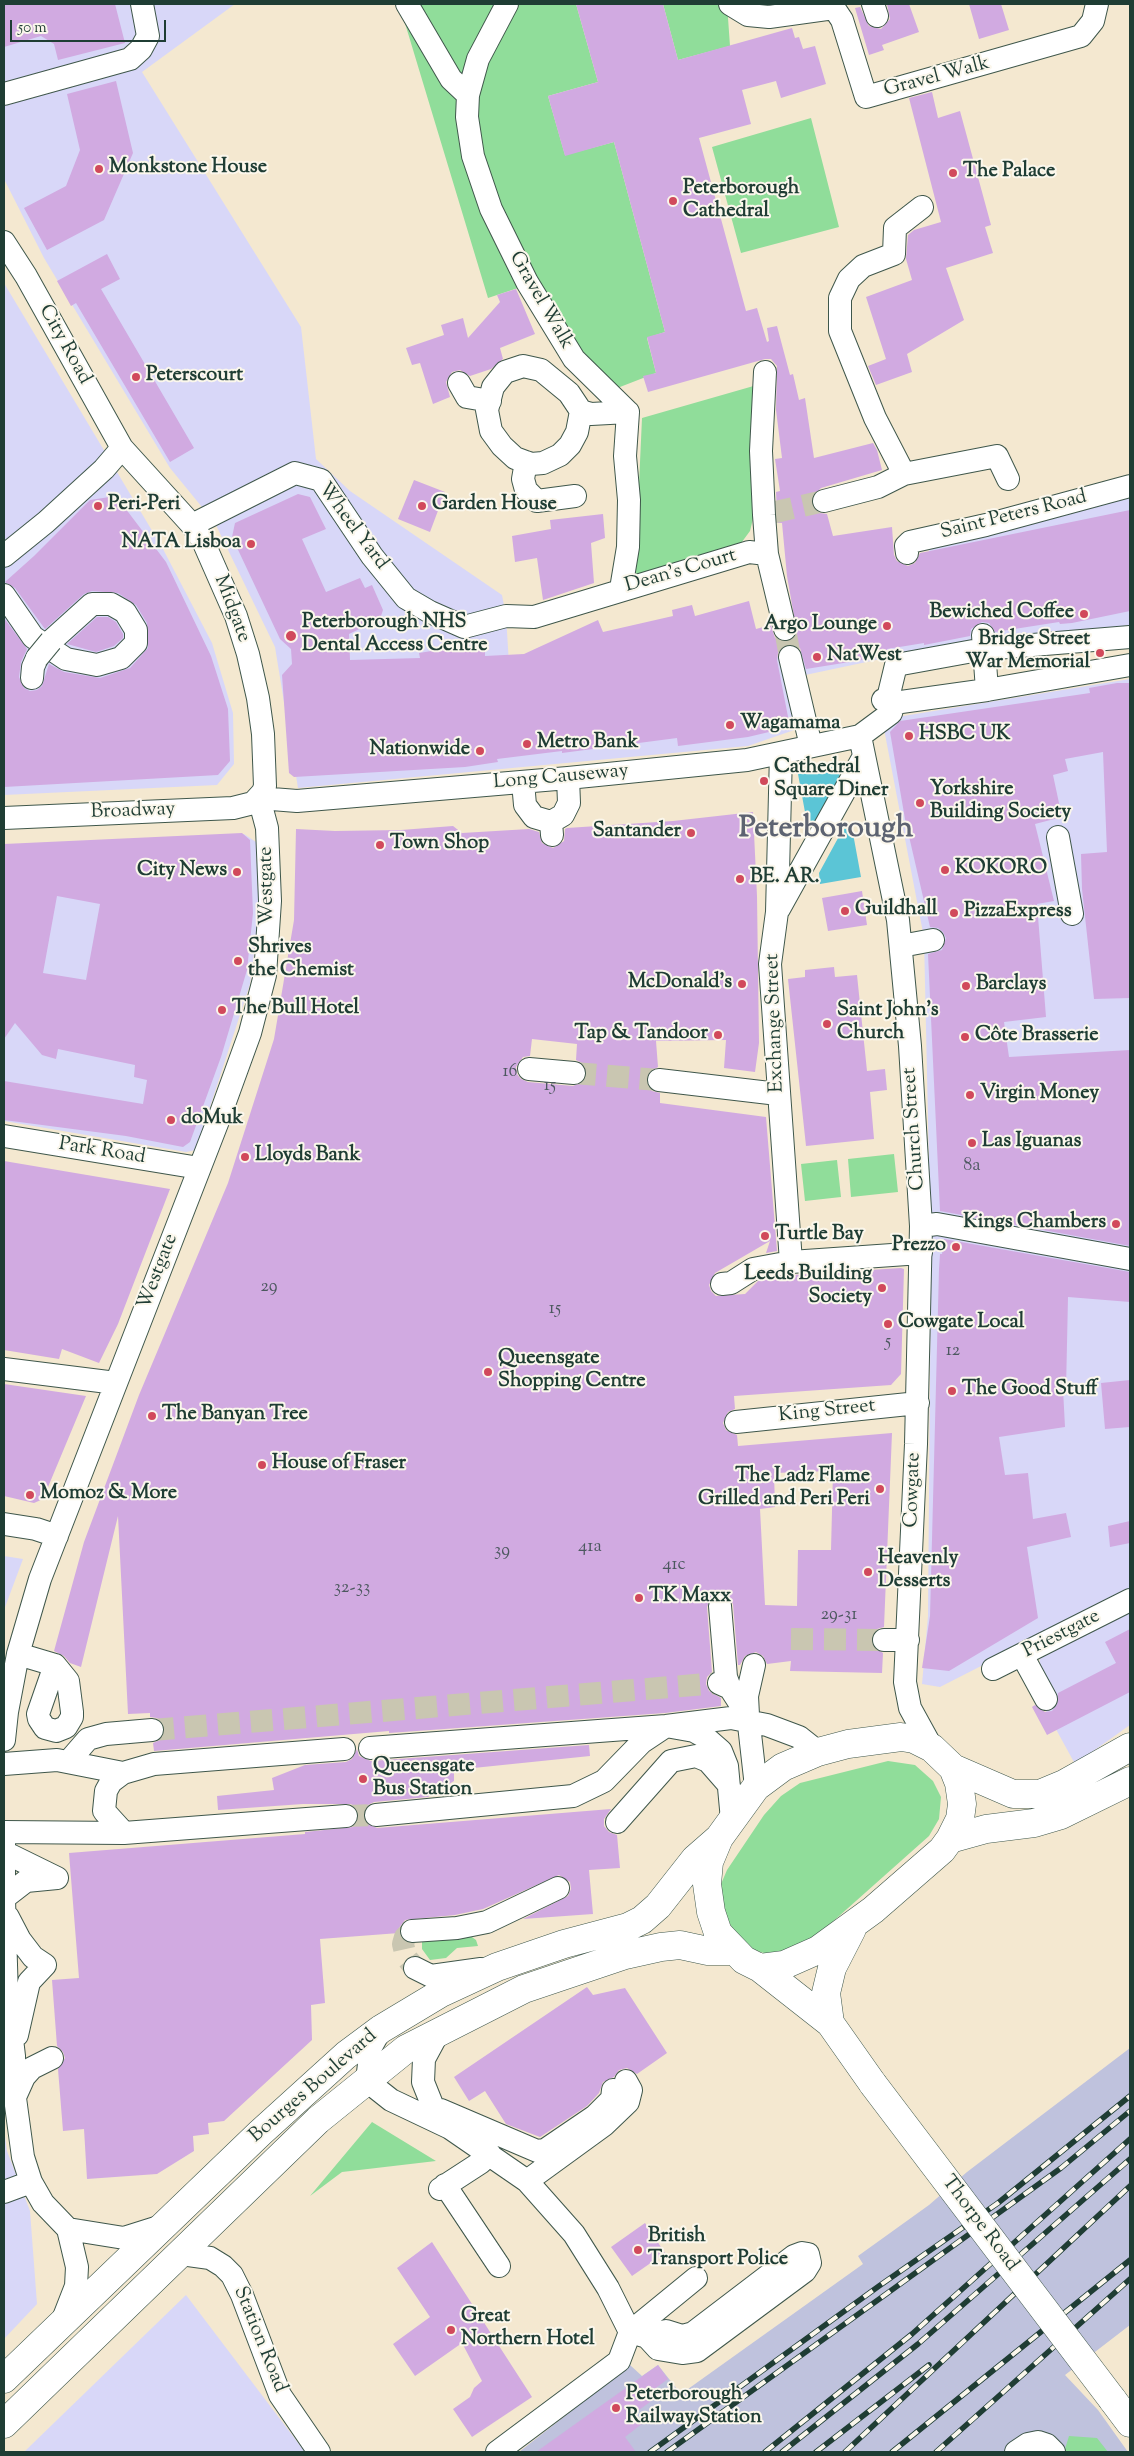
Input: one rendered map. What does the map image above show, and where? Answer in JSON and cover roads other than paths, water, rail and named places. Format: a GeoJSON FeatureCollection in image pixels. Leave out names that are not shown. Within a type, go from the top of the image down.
{"type":"FeatureCollection","features":[{"type":"Feature","properties":{"kind":"main road"},"geometry":{"type":"LineString","coordinates":[[734,1952],[718,1933],[711,1912],[709,1862],[743,1786],[783,1766],[818,1752],[848,1744],[901,1737],[914,1738],[932,1748],[953,1768],[1013,1794],[1040,1794],[1064,1784],[1130,1747]]}},
{"type":"Feature","properties":{"kind":"main road"},"geometry":{"type":"LineString","coordinates":[[760,1968],[784,1965],[801,1960],[818,1950],[854,1926],[942,1850],[960,1819],[962,1804],[959,1783],[953,1768]]}},
{"type":"Feature","properties":{"kind":"main road"},"geometry":{"type":"LineString","coordinates":[[950,1839],[986,1828],[1034,1823],[1061,1815],[1130,1781]]}},
{"type":"Feature","properties":{"kind":"main road","name":"Bourges Boulevard"},"geometry":{"type":"LineString","coordinates":[[4,2379],[162,2226],[346,2055],[381,2029],[441,1993],[496,1967],[564,1944],[628,1927],[642,1920],[658,1906],[695,1859],[725,1829]]}},
{"type":"Feature","properties":{"kind":"main road","name":"Thorpe Road"},"geometry":{"type":"LineString","coordinates":[[830,2023],[826,1993],[832,1968],[854,1926]]}},
{"type":"Feature","properties":{"kind":"main road","name":"Bourges Boulevard"},"geometry":{"type":"LineString","coordinates":[[4,2424],[318,2120],[406,2049],[524,1989],[625,1955],[661,1946],[680,1945],[708,1951],[734,1952]]}},
{"type":"Feature","properties":{"kind":"main road","name":"Thorpe Road"},"geometry":{"type":"LineString","coordinates":[[734,1952],[744,1960],[760,1968],[830,2023],[873,2084],[1130,2423]]}},
{"type":"Feature","properties":{"kind":"street"},"geometry":{"type":"LineString","coordinates":[[4,94],[130,59],[141,49],[148,36],[142,4]]}},
{"type":"Feature","properties":{"kind":"street"},"geometry":{"type":"LineString","coordinates":[[407,4],[451,79],[468,94]]}},
{"type":"Feature","properties":{"kind":"street","name":"Gravel Walk"},"geometry":{"type":"LineString","coordinates":[[507,4],[478,60],[468,94],[467,117],[473,156],[491,209],[527,282],[574,359],[628,412]]}},
{"type":"Feature","properties":{"kind":"street","name":"Gravel Walk"},"geometry":{"type":"LineString","coordinates":[[730,4],[748,16],[770,17],[836,6],[866,97],[1081,36],[1093,21],[1097,4]]}},
{"type":"Feature","properties":{"kind":"street"},"geometry":{"type":"LineString","coordinates":[[904,474],[875,418],[840,331],[840,298],[849,279],[863,266],[894,254],[895,228],[922,207]]}},
{"type":"Feature","properties":{"kind":"street","name":"City Road"},"geometry":{"type":"LineString","coordinates":[[4,242],[26,276],[122,448]]}},
{"type":"Feature","properties":{"kind":"street"},"geometry":{"type":"LineString","coordinates":[[581,411],[577,432],[560,456],[543,463],[526,462],[515,458],[508,452],[491,431],[487,410],[493,387],[505,372],[522,366],[541,370],[569,393],[581,411],[591,414],[628,412],[625,456],[629,500],[628,547],[620,589]]}},
{"type":"Feature","properties":{"kind":"street"},"geometry":{"type":"LineString","coordinates":[[766,372],[761,451],[767,514],[767,554],[785,629]]}},
{"type":"Feature","properties":{"kind":"street"},"geometry":{"type":"LineString","coordinates":[[459,383],[467,397],[490,401]]}},
{"type":"Feature","properties":{"kind":"street"},"geometry":{"type":"LineString","coordinates":[[4,556],[39,528],[104,469],[122,448]]}},
{"type":"Feature","properties":{"kind":"street","name":"Midgate"},"geometry":{"type":"LineString","coordinates":[[122,448],[192,525],[219,576],[236,616],[248,654],[258,698],[263,734],[265,786],[259,798]]}},
{"type":"Feature","properties":{"kind":"street"},"geometry":{"type":"LineString","coordinates":[[824,501],[878,487],[904,474],[997,456],[1008,479]]}},
{"type":"Feature","properties":{"kind":"street"},"geometry":{"type":"LineString","coordinates":[[526,462],[524,484],[526,490],[536,501],[575,496]]}},
{"type":"Feature","properties":{"kind":"street","name":"Wheel Yard"},"geometry":{"type":"LineString","coordinates":[[192,525],[294,473],[321,480],[372,556],[406,598],[430,612],[464,627],[506,616]]}},
{"type":"Feature","properties":{"kind":"street","name":"Saint Peters Road"},"geometry":{"type":"LineString","coordinates":[[907,553],[906,546],[910,542],[986,525],[1130,486]]}},
{"type":"Feature","properties":{"kind":"street","name":"Dean's Court"},"geometry":{"type":"LineString","coordinates":[[506,616],[534,617],[582,604],[620,589],[749,552],[767,554]]}},
{"type":"Feature","properties":{"kind":"street"},"geometry":{"type":"LineString","coordinates":[[4,595],[33,638],[66,659],[97,665],[121,658],[136,643],[136,630],[125,612],[111,604],[92,604],[40,659]]}},
{"type":"Feature","properties":{"kind":"street"},"geometry":{"type":"LineString","coordinates":[[891,700],[896,665],[984,641],[1130,637]]}},
{"type":"Feature","properties":{"kind":"street"},"geometry":{"type":"LineString","coordinates":[[984,641],[987,690]]}},
{"type":"Feature","properties":{"kind":"street"},"geometry":{"type":"LineString","coordinates":[[790,658],[811,746]]}},
{"type":"Feature","properties":{"kind":"street"},"geometry":{"type":"LineString","coordinates":[[777,912],[862,746],[867,717],[878,702],[987,690],[1130,666]]}},
{"type":"Feature","properties":{"kind":"street","name":"Long Causeway"},"geometry":{"type":"LineString","coordinates":[[259,798],[297,801],[523,782],[747,760],[811,746],[862,746]]}},
{"type":"Feature","properties":{"kind":"street","name":"Church Street"},"geometry":{"type":"LineString","coordinates":[[862,746],[898,920],[922,1226]]}},
{"type":"Feature","properties":{"kind":"street","name":"Exchange Street"},"geometry":{"type":"LineString","coordinates":[[781,753],[777,912],[764,965],[778,1094],[791,1262]]}},
{"type":"Feature","properties":{"kind":"street"},"geometry":{"type":"LineString","coordinates":[[523,782],[525,805],[534,817],[552,828],[563,815],[569,803],[568,778]]}},
{"type":"Feature","properties":{"kind":"street","name":"Broadway"},"geometry":{"type":"LineString","coordinates":[[4,818],[233,808],[252,803],[259,798]]}},
{"type":"Feature","properties":{"kind":"street","name":"Westgate"},"geometry":{"type":"LineString","coordinates":[[4,1734],[18,1654],[40,1579],[250,1033],[265,975],[270,901],[267,828],[259,798]]}},
{"type":"Feature","properties":{"kind":"street"},"geometry":{"type":"LineString","coordinates":[[1058,837],[1072,914]]}},
{"type":"Feature","properties":{"kind":"street"},"geometry":{"type":"LineString","coordinates":[[901,946],[933,940]]}},
{"type":"Feature","properties":{"kind":"street"},"geometry":{"type":"LineString","coordinates":[[529,1068],[574,1073]]}},
{"type":"Feature","properties":{"kind":"street"},"geometry":{"type":"LineString","coordinates":[[659,1080],[778,1094]]}},
{"type":"Feature","properties":{"kind":"street","name":"Park Road"},"geometry":{"type":"LineString","coordinates":[[4,1136],[199,1168]]}},
{"type":"Feature","properties":{"kind":"street"},"geometry":{"type":"LineString","coordinates":[[922,1226],[937,1224],[1130,1258]]}},
{"type":"Feature","properties":{"kind":"street","name":"Cowgate"},"geometry":{"type":"LineString","coordinates":[[922,1226],[918,1403],[905,1690],[910,1708],[932,1748]]}},
{"type":"Feature","properties":{"kind":"street"},"geometry":{"type":"LineString","coordinates":[[722,1284],[731,1283],[753,1269],[791,1262],[921,1253]]}},
{"type":"Feature","properties":{"kind":"street"},"geometry":{"type":"LineString","coordinates":[[4,1369],[116,1383]]}},
{"type":"Feature","properties":{"kind":"street","name":"King Street"},"geometry":{"type":"LineString","coordinates":[[736,1422],[918,1403]]}},
{"type":"Feature","properties":{"kind":"street"},"geometry":{"type":"LineString","coordinates":[[4,1524],[36,1529],[57,1536]]}},
{"type":"Feature","properties":{"kind":"street","name":"Priestgate"},"geometry":{"type":"LineString","coordinates":[[993,1669],[1130,1600]]}},
{"type":"Feature","properties":{"kind":"street"},"geometry":{"type":"LineString","coordinates":[[720,1606],[726,1677],[725,1686],[749,1719]]}},
{"type":"Feature","properties":{"kind":"street"},"geometry":{"type":"LineString","coordinates":[[884,1640],[908,1640]]}},
{"type":"Feature","properties":{"kind":"street"},"geometry":{"type":"LineString","coordinates":[[18,1654],[55,1665]]}},
{"type":"Feature","properties":{"kind":"street"},"geometry":{"type":"LineString","coordinates":[[1022,1655],[1046,1699]]}},
{"type":"Feature","properties":{"kind":"street"},"geometry":{"type":"LineString","coordinates":[[743,1786],[749,1719],[747,1696],[754,1665]]}},
{"type":"Feature","properties":{"kind":"street"},"geometry":{"type":"LineString","coordinates":[[370,1748],[666,1726],[731,1718],[749,1719],[767,1724],[799,1737],[818,1752]]}},
{"type":"Feature","properties":{"kind":"street"},"geometry":{"type":"LineString","coordinates":[[376,1815],[574,1796],[604,1781],[652,1734],[666,1726],[694,1731],[714,1744],[721,1751],[727,1766],[743,1786]]}},
{"type":"Feature","properties":{"kind":"street"},"geometry":{"type":"LineString","coordinates":[[69,1762],[88,1739],[106,1734],[152,1730]]}},
{"type":"Feature","properties":{"kind":"street"},"geometry":{"type":"LineString","coordinates":[[611,1730],[623,1741],[624,1755],[619,1766]]}},
{"type":"Feature","properties":{"kind":"street"},"geometry":{"type":"LineString","coordinates":[[124,1833],[104,1811],[106,1791],[111,1782],[123,1774],[154,1764],[344,1749]]}},
{"type":"Feature","properties":{"kind":"street"},"geometry":{"type":"LineString","coordinates":[[617,1822],[670,1761],[696,1756],[743,1786]]}},
{"type":"Feature","properties":{"kind":"street"},"geometry":{"type":"LineString","coordinates":[[4,1764],[69,1762],[123,1774]]}},
{"type":"Feature","properties":{"kind":"street"},"geometry":{"type":"LineString","coordinates":[[4,1832],[124,1833],[346,1816]]}},
{"type":"Feature","properties":{"kind":"street"},"geometry":{"type":"LineString","coordinates":[[4,1824],[4,1881]]}},
{"type":"Feature","properties":{"kind":"street"},"geometry":{"type":"LineString","coordinates":[[4,1852],[57,1878],[26,1881],[4,1903],[5,1999],[9,2054],[23,2157],[31,2182],[43,2203],[68,2229],[77,2267],[76,2286],[61,2325]]}},
{"type":"Feature","properties":{"kind":"street"},"geometry":{"type":"LineString","coordinates":[[412,1931],[458,1928],[487,1922],[558,1888]]}},
{"type":"Feature","properties":{"kind":"street"},"geometry":{"type":"LineString","coordinates":[[4,1903],[20,1940],[33,1957],[46,1965],[29,1982],[9,2054]]}},
{"type":"Feature","properties":{"kind":"street"},"geometry":{"type":"LineString","coordinates":[[415,1968],[431,1976],[496,1967]]}},
{"type":"Feature","properties":{"kind":"street"},"geometry":{"type":"LineString","coordinates":[[381,2029],[371,2047],[368,2081],[406,2109],[450,2128],[490,2154],[527,2182],[574,2234],[639,2334],[658,2349],[682,2353],[697,2351],[805,2271],[810,2263],[808,2254],[802,2253],[794,2256],[693,2333],[682,2336],[666,2331],[639,2334]]}},
{"type":"Feature","properties":{"kind":"street"},"geometry":{"type":"LineString","coordinates":[[438,2033],[424,2059],[422,2070],[423,2082],[431,2105],[450,2128]]}},
{"type":"Feature","properties":{"kind":"street"},"geometry":{"type":"LineString","coordinates":[[9,2054],[52,2058],[32,2068],[24,2077],[15,2098]]}},
{"type":"Feature","properties":{"kind":"street"},"geometry":{"type":"LineString","coordinates":[[431,2105],[537,2151],[545,2150],[595,2116],[612,2099],[619,2085],[631,2090],[628,2102],[604,2125],[527,2182]]}},
{"type":"Feature","properties":{"kind":"street"},"geometry":{"type":"LineString","coordinates":[[490,2154],[480,2163],[443,2187],[499,2266]]}},
{"type":"Feature","properties":{"kind":"street"},"geometry":{"type":"LineString","coordinates":[[4,2192],[31,2182]]}},
{"type":"Feature","properties":{"kind":"street"},"geometry":{"type":"LineString","coordinates":[[68,2229],[124,2238],[162,2226]]}},
{"type":"Feature","properties":{"kind":"street","name":"Station Road"},"geometry":{"type":"LineString","coordinates":[[181,2254],[210,2258],[223,2266],[232,2275],[242,2295],[280,2395],[322,2448]]}},
{"type":"Feature","properties":{"kind":"street"},"geometry":{"type":"LineString","coordinates":[[496,2452],[619,2361],[639,2334],[696,2278]]}},
{"type":"Feature","properties":{"kind":"street"},"geometry":{"type":"LineString","coordinates":[[1016,2452],[1028,2444],[1038,2442],[1046,2445],[1054,2452]]}},
{"type":"Feature","properties":{"kind":"water"},"geometry":{"type":"Polygon","coordinates":[[[838,766],[840,777],[816,821],[807,823],[798,774],[838,766]]]}},
{"type":"Feature","properties":{"kind":"water"},"geometry":{"type":"Polygon","coordinates":[[[852,828],[861,877],[820,884],[819,873],[843,829],[852,828]]]}},
{"type":"Feature","properties":{"kind":"tunnel"},"geometry":{"type":"LineString","coordinates":[[771,513],[824,501]]}},
{"type":"Feature","properties":{"kind":"tunnel"},"geometry":{"type":"LineString","coordinates":[[785,629],[790,657]]}},
{"type":"Feature","properties":{"kind":"tunnel"},"geometry":{"type":"LineString","coordinates":[[574,1073],[659,1080]]}},
{"type":"Feature","properties":{"kind":"tunnel"},"geometry":{"type":"LineString","coordinates":[[791,1639],[884,1640]]}},
{"type":"Feature","properties":{"kind":"tunnel"},"geometry":{"type":"LineString","coordinates":[[152,1730],[719,1683]]}},
{"type":"Feature","properties":{"kind":"tunnel"},"geometry":{"type":"LineString","coordinates":[[346,1816],[376,1815]]}},
{"type":"Feature","properties":{"kind":"tunnel"},"geometry":{"type":"LineString","coordinates":[[412,1931],[405,1937],[403,1944],[406,1957],[415,1968]]}},
{"type":"Feature","properties":{"kind":"railway"},"geometry":{"type":"LineString","coordinates":[[650,2452],[879,2286],[998,2203],[1130,2096]]}},
{"type":"Feature","properties":{"kind":"railway"},"geometry":{"type":"LineString","coordinates":[[667,2452],[1061,2168],[1130,2111]]}},
{"type":"Feature","properties":{"kind":"railway"},"geometry":{"type":"LineString","coordinates":[[765,2452],[912,2334],[1130,2139]]}},
{"type":"Feature","properties":{"kind":"railway"},"geometry":{"type":"LineString","coordinates":[[782,2452],[918,2344],[1130,2159]]}},
{"type":"Feature","properties":{"kind":"railway"},"geometry":{"type":"LineString","coordinates":[[845,2452],[1130,2186]]}},
{"type":"Feature","properties":{"kind":"railway"},"geometry":{"type":"LineString","coordinates":[[892,2452],[1130,2260]]}},
{"type":"Feature","properties":{"kind":"railway"},"geometry":{"type":"LineString","coordinates":[[936,2452],[1130,2279]]}},
{"type":"Feature","properties":{"kind":"railway"},"geometry":{"type":"LineString","coordinates":[[816,2452],[929,2365]]}},
{"type":"Feature","properties":{"kind":"place","name":"Monkstone House"},"geometry":{"type":"Point","coordinates":[99,169]}},
{"type":"Feature","properties":{"kind":"place","name":"The Palace"},"geometry":{"type":"Point","coordinates":[953,173]}},
{"type":"Feature","properties":{"kind":"place","name":"Peterborough Cathedral"},"geometry":{"type":"Point","coordinates":[673,201]}},
{"type":"Feature","properties":{"kind":"place","name":"Peterscourt"},"geometry":{"type":"Point","coordinates":[136,377]}},
{"type":"Feature","properties":{"kind":"place","name":"Peri-Peri"},"geometry":{"type":"Point","coordinates":[98,506]}},
{"type":"Feature","properties":{"kind":"place","name":"Garden House"},"geometry":{"type":"Point","coordinates":[422,506]}},
{"type":"Feature","properties":{"kind":"place","name":"NATA Lisboa"},"geometry":{"type":"Point","coordinates":[251,544]}},
{"type":"Feature","properties":{"kind":"place","name":"Bewiched Coffee"},"geometry":{"type":"Point","coordinates":[1084,614]}},
{"type":"Feature","properties":{"kind":"place","name":"Argo Lounge"},"geometry":{"type":"Point","coordinates":[887,626]}},
{"type":"Feature","properties":{"kind":"place","name":"Peterborough NHS Dental Access Centre"},"geometry":{"type":"Point","coordinates":[291,636]}},
{"type":"Feature","properties":{"kind":"place","name":"Bridge Street War Memorial"},"geometry":{"type":"Point","coordinates":[1100,653]}},
{"type":"Feature","properties":{"kind":"place","name":"NatWest"},"geometry":{"type":"Point","coordinates":[817,657]}},
{"type":"Feature","properties":{"kind":"place","name":"Wagamama"},"geometry":{"type":"Point","coordinates":[730,725]}},
{"type":"Feature","properties":{"kind":"place","name":"HSBC UK"},"geometry":{"type":"Point","coordinates":[909,736]}},
{"type":"Feature","properties":{"kind":"place","name":"Metro Bank"},"geometry":{"type":"Point","coordinates":[527,744]}},
{"type":"Feature","properties":{"kind":"place","name":"Nationwide"},"geometry":{"type":"Point","coordinates":[480,751]}},
{"type":"Feature","properties":{"kind":"place","name":"Cathedral Square Diner"},"geometry":{"type":"Point","coordinates":[764,781]}},
{"type":"Feature","properties":{"kind":"place","name":"Yorkshire Building Society"},"geometry":{"type":"Point","coordinates":[920,803]}},
{"type":"Feature","properties":{"kind":"place","name":"Santander"},"geometry":{"type":"Point","coordinates":[691,833]}},
{"type":"Feature","properties":{"kind":"place","name":"Town Shop"},"geometry":{"type":"Point","coordinates":[380,845]}},
{"type":"Feature","properties":{"kind":"place","name":"KOKORO"},"geometry":{"type":"Point","coordinates":[945,870]}},
{"type":"Feature","properties":{"kind":"place","name":"City News"},"geometry":{"type":"Point","coordinates":[237,872]}},
{"type":"Feature","properties":{"kind":"place","name":"BE. AR."},"geometry":{"type":"Point","coordinates":[740,879]}},
{"type":"Feature","properties":{"kind":"place","name":"Guildhall"},"geometry":{"type":"Point","coordinates":[845,911]}},
{"type":"Feature","properties":{"kind":"place","name":"PizzaExpress"},"geometry":{"type":"Point","coordinates":[954,913]}},
{"type":"Feature","properties":{"kind":"place","name":"Shrives the Chemist"},"geometry":{"type":"Point","coordinates":[238,961]}},
{"type":"Feature","properties":{"kind":"place","name":"McDonald's"},"geometry":{"type":"Point","coordinates":[742,984]}},
{"type":"Feature","properties":{"kind":"place","name":"Barclays"},"geometry":{"type":"Point","coordinates":[966,986]}},
{"type":"Feature","properties":{"kind":"place","name":"The Bull Hotel"},"geometry":{"type":"Point","coordinates":[222,1010]}},
{"type":"Feature","properties":{"kind":"place","name":"Saint John's Church"},"geometry":{"type":"Point","coordinates":[827,1024]}},
{"type":"Feature","properties":{"kind":"place","name":"Tap & Tandoor"},"geometry":{"type":"Point","coordinates":[718,1035]}},
{"type":"Feature","properties":{"kind":"place","name":"Côte Brasserie"},"geometry":{"type":"Point","coordinates":[965,1037]}},
{"type":"Feature","properties":{"kind":"place","name":"Virgin Money"},"geometry":{"type":"Point","coordinates":[970,1095]}},
{"type":"Feature","properties":{"kind":"place","name":"doMuk"},"geometry":{"type":"Point","coordinates":[171,1120]}},
{"type":"Feature","properties":{"kind":"place","name":"Las Iguanas"},"geometry":{"type":"Point","coordinates":[972,1143]}},
{"type":"Feature","properties":{"kind":"place","name":"Lloyds Bank"},"geometry":{"type":"Point","coordinates":[245,1157]}},
{"type":"Feature","properties":{"kind":"place","name":"Kings Chambers"},"geometry":{"type":"Point","coordinates":[1116,1224]}},
{"type":"Feature","properties":{"kind":"place","name":"Turtle Bay"},"geometry":{"type":"Point","coordinates":[765,1236]}},
{"type":"Feature","properties":{"kind":"place","name":"Prezzo"},"geometry":{"type":"Point","coordinates":[956,1247]}},
{"type":"Feature","properties":{"kind":"place","name":"Leeds Building Society"},"geometry":{"type":"Point","coordinates":[882,1288]}},
{"type":"Feature","properties":{"kind":"place","name":"Cowgate Local"},"geometry":{"type":"Point","coordinates":[888,1324]}},
{"type":"Feature","properties":{"kind":"place","name":"Queensgate Shopping Centre"},"geometry":{"type":"Point","coordinates":[488,1372]}},
{"type":"Feature","properties":{"kind":"place","name":"The Good Stuff"},"geometry":{"type":"Point","coordinates":[952,1391]}},
{"type":"Feature","properties":{"kind":"place","name":"The Banyan Tree"},"geometry":{"type":"Point","coordinates":[152,1416]}},
{"type":"Feature","properties":{"kind":"place","name":"House of Fraser"},"geometry":{"type":"Point","coordinates":[262,1465]}},
{"type":"Feature","properties":{"kind":"place","name":"The Ladz Flame Grilled and Peri Peri"},"geometry":{"type":"Point","coordinates":[880,1489]}},
{"type":"Feature","properties":{"kind":"place","name":"Momoz & More"},"geometry":{"type":"Point","coordinates":[30,1495]}},
{"type":"Feature","properties":{"kind":"place","name":"Heavenly Desserts"},"geometry":{"type":"Point","coordinates":[868,1572]}},
{"type":"Feature","properties":{"kind":"place","name":"TK Maxx"},"geometry":{"type":"Point","coordinates":[639,1598]}},
{"type":"Feature","properties":{"kind":"place","name":"Queensgate Bus Station"},"geometry":{"type":"Point","coordinates":[363,1779]}},
{"type":"Feature","properties":{"kind":"place","name":"British Transport Police"},"geometry":{"type":"Point","coordinates":[638,2250]}},
{"type":"Feature","properties":{"kind":"place","name":"Great Northern Hotel"},"geometry":{"type":"Point","coordinates":[451,2330]}},
{"type":"Feature","properties":{"kind":"place","name":"Peterborough Railway Station"},"geometry":{"type":"Point","coordinates":[616,2408]}},
{"type":"Feature","properties":{"kind":"district","name":"Peterborough"},"geometry":{"type":"Point","coordinates":[826,831]}}]}
